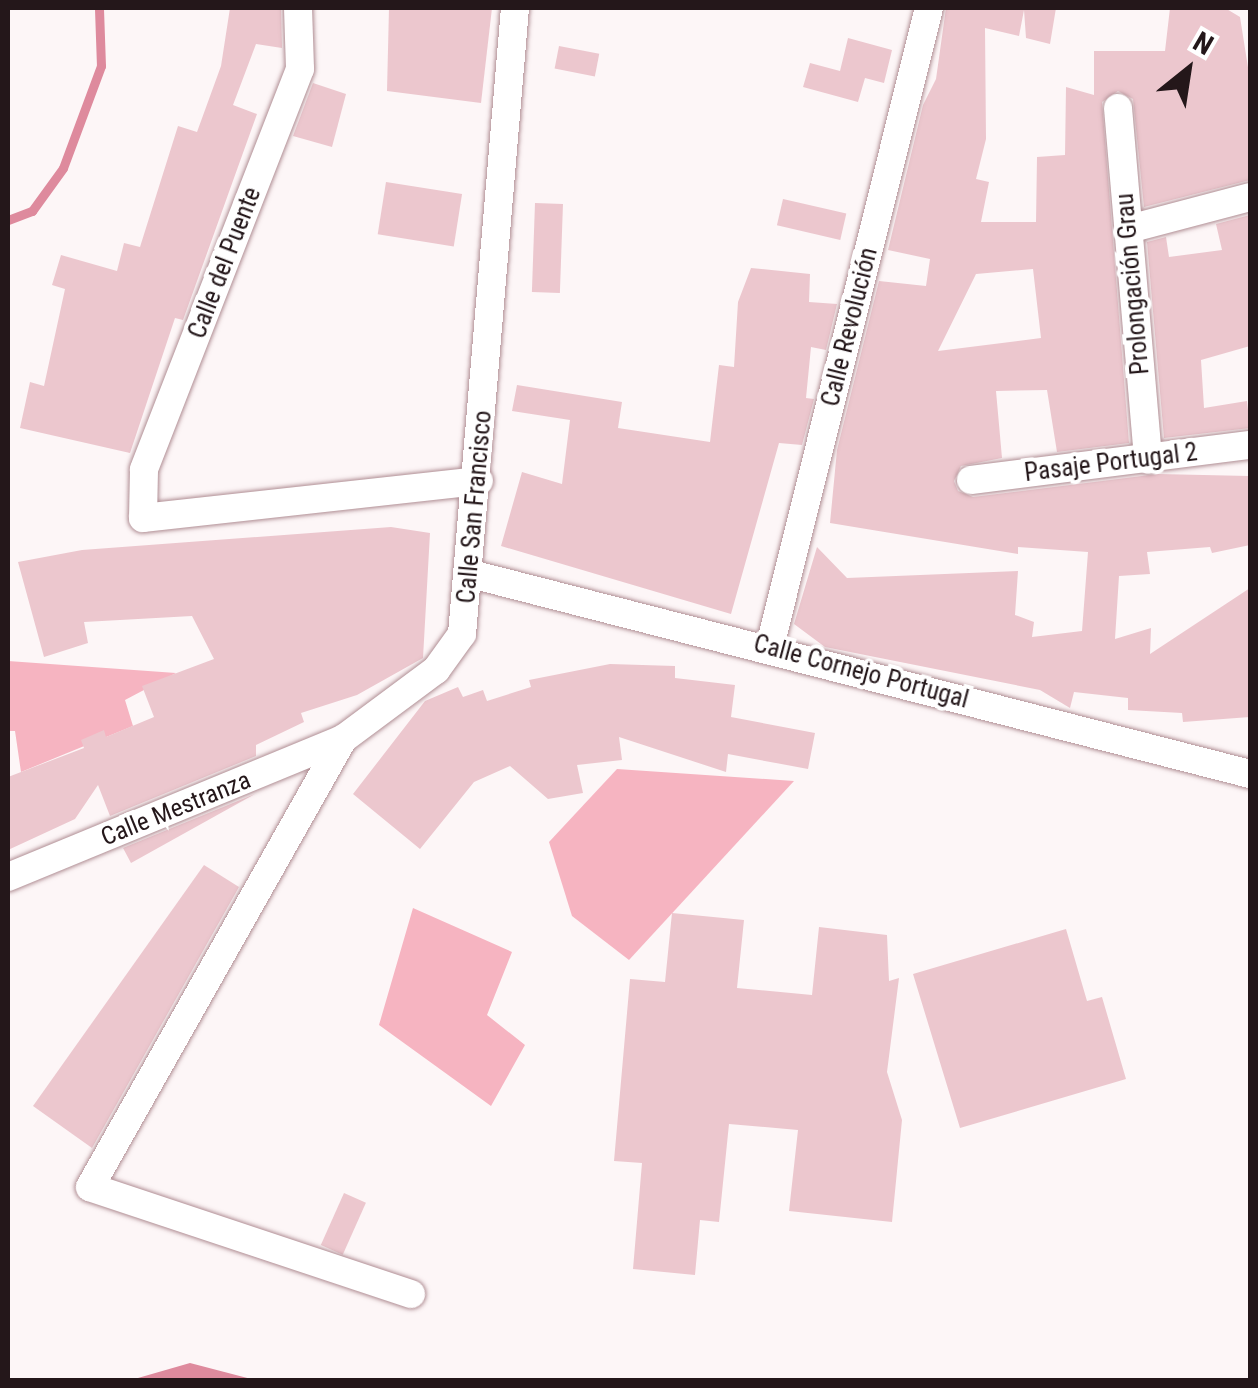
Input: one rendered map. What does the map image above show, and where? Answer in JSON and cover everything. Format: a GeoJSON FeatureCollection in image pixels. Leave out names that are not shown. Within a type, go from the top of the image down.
{"type":"FeatureCollection","features":[{"type":"Feature","properties":{"kind":"street","name":"Calle del Puente"},"geometry":{"type":"LineString","coordinates":[[298,8],[300,69],[144,470],[143,518],[479,482]]}},
{"type":"Feature","properties":{"kind":"street","name":"Calle San Francisco"},"geometry":{"type":"LineString","coordinates":[[411,1294],[90,1187],[343,739],[436,670],[462,634],[479,482],[515,8]]}},
{"type":"Feature","properties":{"kind":"street","name":"Calle Revolución"},"geometry":{"type":"LineString","coordinates":[[770,646],[929,8]]}},
{"type":"Feature","properties":{"kind":"street","name":"Prolongación Grau"},"geometry":{"type":"LineString","coordinates":[[1118,108],[1148,460]]}},
{"type":"Feature","properties":{"kind":"street"},"geometry":{"type":"LineString","coordinates":[[1129,229],[1250,197]]}},
{"type":"Feature","properties":{"kind":"street","name":"Pasaje Portugal 2"},"geometry":{"type":"LineString","coordinates":[[971,480],[1250,446]]}},
{"type":"Feature","properties":{"kind":"street","name":"Calle Cornejo Portugal"},"geometry":{"type":"LineString","coordinates":[[471,574],[770,646],[1122,745],[1250,774]]}},
{"type":"Feature","properties":{"kind":"street","name":"Calle Mestranza"},"geometry":{"type":"LineString","coordinates":[[8,876],[343,739]]}},
{"type":"Feature","properties":{"kind":"shaded area"},"geometry":{"type":"Polygon","coordinates":[[[8,661],[176,673],[125,700],[133,726],[21,772],[15,731],[8,731],[8,661]]]}},
{"type":"Feature","properties":{"kind":"shaded area"},"geometry":{"type":"Polygon","coordinates":[[[617,769],[794,781],[629,960],[572,916],[549,842],[617,769]]]}},
{"type":"Feature","properties":{"kind":"shaded area"},"geometry":{"type":"Polygon","coordinates":[[[413,908],[512,952],[487,1015],[525,1045],[491,1106],[379,1025],[413,908]]]}},
{"type":"Feature","properties":{"kind":"shaded area"},"geometry":{"type":"Polygon","coordinates":[[[190,1363],[255,1380],[131,1380],[190,1363]]]}},
{"type":"Feature","properties":{"kind":"building"},"geometry":{"type":"Polygon","coordinates":[[[230,8],[281,8],[282,48],[256,44],[233,105],[257,114],[183,320],[175,318],[130,453],[20,428],[30,382],[44,386],[65,289],[52,285],[61,255],[117,271],[124,243],[140,247],[178,126],[197,132],[221,66],[230,8]]]}},
{"type":"Feature","properties":{"kind":"building"},"geometry":{"type":"Polygon","coordinates":[[[389,8],[492,8],[481,103],[387,91],[389,8]]]}},
{"type":"Feature","properties":{"kind":"building"},"geometry":{"type":"Polygon","coordinates":[[[946,8],[1056,8],[1050,44],[1026,38],[1024,10],[1019,36],[985,28],[986,139],[976,179],[989,182],[981,222],[1036,222],[1037,157],[1065,155],[1066,87],[1094,95],[1094,51],[1165,51],[1170,8],[1225,8],[1240,17],[1250,80],[1250,180],[1144,207],[1133,99],[1118,91],[1102,102],[1129,443],[1057,452],[1047,390],[996,391],[1002,458],[961,466],[954,481],[958,491],[973,497],[1158,474],[1249,476],[1250,545],[1212,553],[1210,547],[1147,552],[1150,574],[1119,576],[1115,639],[1151,628],[1150,654],[1250,588],[1250,717],[1183,722],[1182,713],[1128,710],[1128,698],[1074,692],[1070,708],[1040,690],[825,647],[794,624],[817,547],[847,578],[1018,571],[1015,615],[1034,622],[1032,637],[1082,631],[1088,552],[1018,547],[1018,554],[830,523],[837,450],[879,281],[926,286],[930,259],[888,250],[923,105],[936,79],[946,8]],[[1033,269],[976,274],[938,351],[1041,338],[1033,269]]]}},
{"type":"Feature","properties":{"kind":"building"},"geometry":{"type":"Polygon","coordinates":[[[848,38],[892,50],[884,83],[865,78],[858,102],[803,87],[810,63],[840,71],[848,38]]]}},
{"type":"Feature","properties":{"kind":"building"},"geometry":{"type":"Polygon","coordinates":[[[559,46],[599,54],[595,76],[555,69],[559,46]]]}},
{"type":"Feature","properties":{"kind":"building"},"geometry":{"type":"Polygon","coordinates":[[[313,83],[346,94],[332,147],[293,136],[313,83]]]}},
{"type":"Feature","properties":{"kind":"building"},"geometry":{"type":"Polygon","coordinates":[[[386,182],[462,194],[454,246],[378,234],[386,182]]]}},
{"type":"Feature","properties":{"kind":"building"},"geometry":{"type":"Polygon","coordinates":[[[783,199],[846,214],[840,240],[777,225],[783,199]]]}},
{"type":"Feature","properties":{"kind":"building"},"geometry":{"type":"Polygon","coordinates":[[[535,203],[563,204],[560,293],[532,292],[535,203]]]}},
{"type":"Feature","properties":{"kind":"building"},"geometry":{"type":"Polygon","coordinates":[[[1250,215],[1250,346],[1201,360],[1204,408],[1247,401],[1250,428],[1164,438],[1147,242],[1166,237],[1169,257],[1222,250],[1216,224],[1250,215]]]}},
{"type":"Feature","properties":{"kind":"building"},"geometry":{"type":"Polygon","coordinates":[[[751,268],[810,274],[809,302],[837,304],[826,350],[811,347],[806,398],[814,399],[802,445],[779,443],[731,614],[501,546],[522,472],[562,484],[570,420],[512,411],[517,385],[622,402],[618,428],[710,442],[719,365],[734,367],[738,302],[751,268]]]}},
{"type":"Feature","properties":{"kind":"building"},"geometry":{"type":"Polygon","coordinates":[[[391,527],[430,533],[423,658],[357,695],[301,713],[304,722],[256,745],[256,756],[110,816],[98,785],[75,819],[8,850],[8,777],[84,748],[81,740],[104,730],[106,737],[154,717],[142,686],[214,659],[192,616],[84,622],[88,643],[44,657],[18,562],[82,550],[391,527]]]}},
{"type":"Feature","properties":{"kind":"building"},"geometry":{"type":"Polygon","coordinates":[[[610,664],[675,666],[675,678],[735,685],[731,717],[815,733],[808,769],[728,754],[726,772],[619,737],[622,760],[577,765],[583,793],[548,799],[510,766],[474,782],[420,849],[353,794],[425,701],[458,687],[463,697],[483,690],[487,701],[531,687],[529,680],[610,664]]]}},
{"type":"Feature","properties":{"kind":"building"},"geometry":{"type":"Polygon","coordinates":[[[255,794],[131,863],[123,848],[255,794]]]}},
{"type":"Feature","properties":{"kind":"building"},"geometry":{"type":"Polygon","coordinates":[[[204,865],[239,887],[92,1148],[33,1106],[204,865]]]}},
{"type":"Feature","properties":{"kind":"building"},"geometry":{"type":"Polygon","coordinates":[[[672,913],[744,920],[737,988],[812,995],[819,927],[887,935],[889,981],[899,978],[887,1072],[902,1120],[892,1222],[789,1211],[798,1130],[729,1124],[719,1222],[700,1220],[695,1275],[633,1269],[642,1163],[614,1161],[630,979],[665,982],[672,913]]]}},
{"type":"Feature","properties":{"kind":"building"},"geometry":{"type":"Polygon","coordinates":[[[1066,929],[1087,1001],[1102,997],[1126,1079],[960,1128],[913,974],[1066,929]]]}},
{"type":"Feature","properties":{"kind":"building"},"geometry":{"type":"Polygon","coordinates":[[[344,1193],[366,1203],[343,1255],[321,1245],[344,1193]]]}},
{"type":"Feature","properties":{"kind":"waterway"},"geometry":{"type":"LineString","coordinates":[[8,220],[32,211],[63,168],[101,66],[99,8]]}}]}
